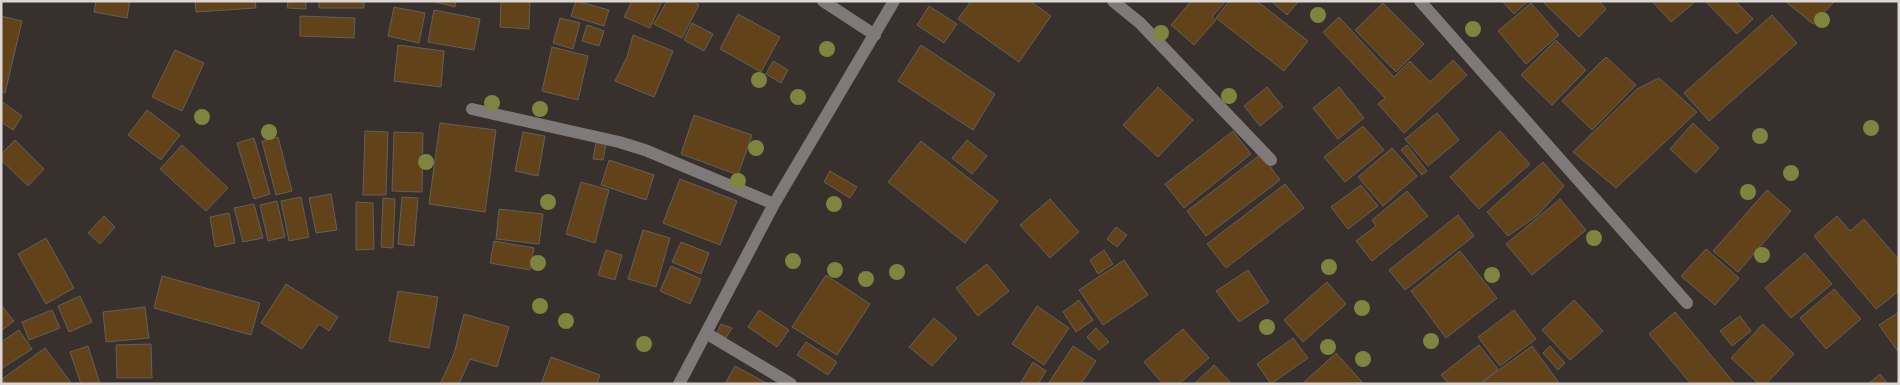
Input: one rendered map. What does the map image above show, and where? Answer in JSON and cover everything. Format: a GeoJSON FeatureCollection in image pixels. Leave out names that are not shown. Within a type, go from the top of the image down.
{"type":"FeatureCollection","features":[{"type":"Feature","properties":{"kind":"street"},"geometry":{"type":"LineString","coordinates":[[823,1],[875,35]]}},
{"type":"Feature","properties":{"kind":"street"},"geometry":{"type":"LineString","coordinates":[[679,384],[774,204],[894,1]]}},
{"type":"Feature","properties":{"kind":"street"},"geometry":{"type":"LineString","coordinates":[[1112,1],[1140,23],[1271,160]]}},
{"type":"Feature","properties":{"kind":"street"},"geometry":{"type":"LineString","coordinates":[[1420,1],[1687,303]]}},
{"type":"Feature","properties":{"kind":"street"},"geometry":{"type":"LineString","coordinates":[[472,109],[619,142],[645,150],[774,204]]}},
{"type":"Feature","properties":{"kind":"street"},"geometry":{"type":"LineString","coordinates":[[706,333],[792,384]]}},
{"type":"Feature","properties":{"kind":"building"},"geometry":{"type":"Polygon","coordinates":[[[96,1],[130,1],[127,18],[94,12],[96,1]]]}},
{"type":"Feature","properties":{"kind":"building"},"geometry":{"type":"Polygon","coordinates":[[[195,1],[255,1],[256,8],[196,12],[195,1]]]}},
{"type":"Feature","properties":{"kind":"building"},"geometry":{"type":"Polygon","coordinates":[[[288,1],[306,1],[306,9],[287,8],[288,1]]]}},
{"type":"Feature","properties":{"kind":"building"},"geometry":{"type":"Polygon","coordinates":[[[319,1],[364,1],[364,8],[319,8],[319,1]]]}},
{"type":"Feature","properties":{"kind":"building"},"geometry":{"type":"Polygon","coordinates":[[[431,1],[456,1],[455,7],[431,1]]]}},
{"type":"Feature","properties":{"kind":"building"},"geometry":{"type":"Polygon","coordinates":[[[501,1],[530,1],[529,29],[500,27],[501,1]]]}},
{"type":"Feature","properties":{"kind":"building"},"geometry":{"type":"Polygon","coordinates":[[[576,1],[609,10],[604,26],[571,16],[576,1]]]}},
{"type":"Feature","properties":{"kind":"building"},"geometry":{"type":"Polygon","coordinates":[[[632,1],[662,1],[650,28],[624,17],[632,1]]]}},
{"type":"Feature","properties":{"kind":"building"},"geometry":{"type":"Polygon","coordinates":[[[667,1],[692,1],[699,5],[682,38],[654,24],[667,1]]]}},
{"type":"Feature","properties":{"kind":"building"},"geometry":{"type":"Polygon","coordinates":[[[971,1],[1030,1],[1051,16],[1019,62],[958,19],[971,1]]]}},
{"type":"Feature","properties":{"kind":"building"},"geometry":{"type":"Polygon","coordinates":[[[1191,1],[1226,1],[1212,17],[1216,20],[1194,45],[1171,25],[1191,1]]]}},
{"type":"Feature","properties":{"kind":"building"},"geometry":{"type":"Polygon","coordinates":[[[1229,1],[1257,1],[1308,41],[1284,71],[1216,18],[1229,1]]]}},
{"type":"Feature","properties":{"kind":"building"},"geometry":{"type":"Polygon","coordinates":[[[1271,1],[1299,1],[1287,15],[1271,1]]]}},
{"type":"Feature","properties":{"kind":"building"},"geometry":{"type":"Polygon","coordinates":[[[1502,1],[1528,1],[1514,14],[1502,1]]]}},
{"type":"Feature","properties":{"kind":"building"},"geometry":{"type":"Polygon","coordinates":[[[1542,1],[1599,1],[1606,9],[1579,37],[1542,1]]]}},
{"type":"Feature","properties":{"kind":"building"},"geometry":{"type":"Polygon","coordinates":[[[1652,1],[1696,1],[1671,22],[1652,1]]]}},
{"type":"Feature","properties":{"kind":"building"},"geometry":{"type":"Polygon","coordinates":[[[1705,1],[1735,1],[1753,19],[1737,34],[1705,1]]]}},
{"type":"Feature","properties":{"kind":"building"},"geometry":{"type":"Polygon","coordinates":[[[1785,1],[1835,1],[1813,24],[1785,1]]]}},
{"type":"Feature","properties":{"kind":"building"},"geometry":{"type":"Polygon","coordinates":[[[1383,3],[1424,44],[1396,72],[1355,30],[1383,3]]]}},
{"type":"Feature","properties":{"kind":"building"},"geometry":{"type":"Polygon","coordinates":[[[1531,3],[1559,35],[1526,64],[1498,31],[1531,3]]]}},
{"type":"Feature","properties":{"kind":"building"},"geometry":{"type":"Polygon","coordinates":[[[929,6],[957,24],[944,43],[917,25],[929,6]]]}},
{"type":"Feature","properties":{"kind":"building"},"geometry":{"type":"Polygon","coordinates":[[[394,7],[425,13],[419,43],[388,36],[394,7]]]}},
{"type":"Feature","properties":{"kind":"building"},"geometry":{"type":"Polygon","coordinates":[[[434,10],[480,19],[474,50],[428,42],[434,10]]]}},
{"type":"Feature","properties":{"kind":"building"},"geometry":{"type":"Polygon","coordinates":[[[738,14],[780,37],[761,72],[720,49],[738,14]]]}},
{"type":"Feature","properties":{"kind":"building"},"geometry":{"type":"Polygon","coordinates":[[[1772,15],[1797,43],[1709,121],[1684,93],[1772,15]]]}},
{"type":"Feature","properties":{"kind":"building"},"geometry":{"type":"Polygon","coordinates":[[[1,16],[22,21],[5,93],[1,92],[1,16]]]}},
{"type":"Feature","properties":{"kind":"building"},"geometry":{"type":"Polygon","coordinates":[[[300,16],[355,18],[354,38],[300,36],[300,16]]]}},
{"type":"Feature","properties":{"kind":"building"},"geometry":{"type":"Polygon","coordinates":[[[1339,17],[1394,77],[1410,61],[1430,82],[1453,60],[1467,75],[1404,133],[1378,104],[1385,98],[1323,32],[1339,17]]]}},
{"type":"Feature","properties":{"kind":"building"},"geometry":{"type":"Polygon","coordinates":[[[560,18],[580,23],[573,49],[553,43],[560,18]]]}},
{"type":"Feature","properties":{"kind":"building"},"geometry":{"type":"Polygon","coordinates":[[[692,23],[713,34],[704,51],[684,40],[692,23]]]}},
{"type":"Feature","properties":{"kind":"building"},"geometry":{"type":"Polygon","coordinates":[[[587,25],[604,31],[599,46],[582,41],[587,25]]]}},
{"type":"Feature","properties":{"kind":"building"},"geometry":{"type":"Polygon","coordinates":[[[633,35],[673,51],[654,97],[615,81],[627,57],[633,35]]]}},
{"type":"Feature","properties":{"kind":"building"},"geometry":{"type":"Polygon","coordinates":[[[1556,40],[1586,70],[1552,105],[1521,75],[1556,40]]]}},
{"type":"Feature","properties":{"kind":"building"},"geometry":{"type":"Polygon","coordinates":[[[398,45],[444,51],[441,87],[394,81],[398,45]]]}},
{"type":"Feature","properties":{"kind":"building"},"geometry":{"type":"Polygon","coordinates":[[[921,45],[995,94],[973,130],[898,81],[921,45]]]}},
{"type":"Feature","properties":{"kind":"building"},"geometry":{"type":"Polygon","coordinates":[[[552,47],[588,56],[578,100],[542,91],[552,47]]]}},
{"type":"Feature","properties":{"kind":"building"},"geometry":{"type":"Polygon","coordinates":[[[175,50],[204,63],[182,111],[152,97],[175,50]]]}},
{"type":"Feature","properties":{"kind":"building"},"geometry":{"type":"Polygon","coordinates":[[[1606,57],[1636,85],[1592,130],[1562,101],[1606,57]]]}},
{"type":"Feature","properties":{"kind":"building"},"geometry":{"type":"Polygon","coordinates":[[[773,61],[788,70],[781,83],[766,74],[773,61]]]}},
{"type":"Feature","properties":{"kind":"building"},"geometry":{"type":"Polygon","coordinates":[[[1659,78],[1697,112],[1616,188],[1573,152],[1637,89],[1659,78]]]}},
{"type":"Feature","properties":{"kind":"building"},"geometry":{"type":"Polygon","coordinates":[[[1158,87],[1193,120],[1158,157],[1123,125],[1158,87]]]}},
{"type":"Feature","properties":{"kind":"building"},"geometry":{"type":"Polygon","coordinates":[[[1267,87],[1283,107],[1260,126],[1244,106],[1267,87]]]}},
{"type":"Feature","properties":{"kind":"building"},"geometry":{"type":"Polygon","coordinates":[[[1339,87],[1364,118],[1338,139],[1313,108],[1339,87]]]}},
{"type":"Feature","properties":{"kind":"building"},"geometry":{"type":"Polygon","coordinates":[[[1,101],[22,116],[13,130],[1,122],[1,101]]]}},
{"type":"Feature","properties":{"kind":"building"},"geometry":{"type":"Polygon","coordinates":[[[147,110],[180,135],[161,160],[128,135],[147,110]]]}},
{"type":"Feature","properties":{"kind":"building"},"geometry":{"type":"Polygon","coordinates":[[[1437,113],[1459,140],[1428,166],[1405,139],[1437,113]]]}},
{"type":"Feature","properties":{"kind":"building"},"geometry":{"type":"Polygon","coordinates":[[[694,115],[752,135],[738,175],[681,154],[694,115]]]}},
{"type":"Feature","properties":{"kind":"building"},"geometry":{"type":"Polygon","coordinates":[[[440,123],[496,130],[485,212],[429,204],[440,123]]]}},
{"type":"Feature","properties":{"kind":"building"},"geometry":{"type":"Polygon","coordinates":[[[1693,123],[1719,148],[1696,173],[1670,149],[1693,123]]]}},
{"type":"Feature","properties":{"kind":"building"},"geometry":{"type":"Polygon","coordinates":[[[1363,126],[1384,150],[1345,182],[1324,157],[1363,126]]]}},
{"type":"Feature","properties":{"kind":"building"},"geometry":{"type":"Polygon","coordinates":[[[365,131],[388,132],[386,195],[363,195],[365,131]]]}},
{"type":"Feature","properties":{"kind":"building"},"geometry":{"type":"Polygon","coordinates":[[[1233,131],[1251,154],[1184,208],[1165,184],[1233,131]]]}},
{"type":"Feature","properties":{"kind":"building"},"geometry":{"type":"Polygon","coordinates":[[[1500,131],[1530,164],[1479,209],[1450,177],[1500,131]]]}},
{"type":"Feature","properties":{"kind":"building"},"geometry":{"type":"Polygon","coordinates":[[[394,132],[423,133],[422,192],[392,191],[394,132]]]}},
{"type":"Feature","properties":{"kind":"building"},"geometry":{"type":"Polygon","coordinates":[[[523,132],[545,136],[538,176],[515,171],[523,132]]]}},
{"type":"Feature","properties":{"kind":"building"},"geometry":{"type":"Polygon","coordinates":[[[278,137],[292,191],[276,195],[262,141],[278,137]]]}},
{"type":"Feature","properties":{"kind":"building"},"geometry":{"type":"Polygon","coordinates":[[[254,138],[270,194],[254,199],[237,143],[254,138]]]}},
{"type":"Feature","properties":{"kind":"building"},"geometry":{"type":"Polygon","coordinates":[[[15,140],[44,169],[28,186],[1,160],[1,154],[15,140]]]}},
{"type":"Feature","properties":{"kind":"building"},"geometry":{"type":"Polygon","coordinates":[[[967,140],[987,156],[972,174],[952,158],[967,140]]]}},
{"type":"Feature","properties":{"kind":"building"},"geometry":{"type":"Polygon","coordinates":[[[921,141],[998,201],[965,243],[888,182],[921,141]]]}},
{"type":"Feature","properties":{"kind":"building"},"geometry":{"type":"Polygon","coordinates":[[[596,142],[606,144],[603,160],[593,159],[596,142]]]}},
{"type":"Feature","properties":{"kind":"building"},"geometry":{"type":"Polygon","coordinates":[[[182,145],[228,188],[206,211],[160,169],[182,145]]]}},
{"type":"Feature","properties":{"kind":"building"},"geometry":{"type":"Polygon","coordinates":[[[1407,145],[1427,171],[1422,175],[1401,150],[1407,145]]]}},
{"type":"Feature","properties":{"kind":"building"},"geometry":{"type":"Polygon","coordinates":[[[1392,148],[1417,176],[1383,206],[1358,177],[1392,148]]]}},
{"type":"Feature","properties":{"kind":"building"},"geometry":{"type":"Polygon","coordinates":[[[1261,154],[1280,180],[1206,236],[1187,211],[1261,154]]]}},
{"type":"Feature","properties":{"kind":"building"},"geometry":{"type":"Polygon","coordinates":[[[609,160],[654,175],[646,200],[601,185],[609,160]]]}},
{"type":"Feature","properties":{"kind":"building"},"geometry":{"type":"Polygon","coordinates":[[[1543,162],[1564,186],[1538,215],[1508,236],[1487,212],[1543,162]]]}},
{"type":"Feature","properties":{"kind":"building"},"geometry":{"type":"Polygon","coordinates":[[[830,171],[857,187],[850,198],[824,182],[830,171]]]}},
{"type":"Feature","properties":{"kind":"building"},"geometry":{"type":"Polygon","coordinates":[[[680,179],[737,201],[720,245],[663,223],[680,179]]]}},
{"type":"Feature","properties":{"kind":"building"},"geometry":{"type":"Polygon","coordinates":[[[581,182],[609,190],[595,243],[566,234],[581,182]]]}},
{"type":"Feature","properties":{"kind":"building"},"geometry":{"type":"Polygon","coordinates":[[[1285,184],[1304,208],[1226,268],[1207,244],[1285,184]]]}},
{"type":"Feature","properties":{"kind":"building"},"geometry":{"type":"Polygon","coordinates":[[[1361,185],[1378,206],[1348,229],[1331,207],[1361,185]]]}},
{"type":"Feature","properties":{"kind":"building"},"geometry":{"type":"Polygon","coordinates":[[[1767,190],[1791,211],[1738,272],[1713,251],[1767,190]]]}},
{"type":"Feature","properties":{"kind":"building"},"geometry":{"type":"Polygon","coordinates":[[[1407,191],[1428,216],[1372,261],[1356,241],[1376,226],[1372,220],[1407,191]]]}},
{"type":"Feature","properties":{"kind":"building"},"geometry":{"type":"Polygon","coordinates":[[[331,194],[337,230],[316,233],[309,198],[331,194]]]}},
{"type":"Feature","properties":{"kind":"building"},"geometry":{"type":"Polygon","coordinates":[[[301,197],[309,237],[289,241],[281,201],[301,197]]]}},
{"type":"Feature","properties":{"kind":"building"},"geometry":{"type":"Polygon","coordinates":[[[402,197],[418,198],[414,246],[398,244],[402,197]]]}},
{"type":"Feature","properties":{"kind":"building"},"geometry":{"type":"Polygon","coordinates":[[[383,198],[395,199],[393,248],[381,247],[383,198]]]}},
{"type":"Feature","properties":{"kind":"building"},"geometry":{"type":"Polygon","coordinates":[[[1050,199],[1079,232],[1050,258],[1020,225],[1050,199]]]}},
{"type":"Feature","properties":{"kind":"building"},"geometry":{"type":"Polygon","coordinates":[[[1560,199],[1586,230],[1532,275],[1506,244],[1560,199]]]}},
{"type":"Feature","properties":{"kind":"building"},"geometry":{"type":"Polygon","coordinates":[[[277,201],[285,237],[268,241],[260,205],[277,201]]]}},
{"type":"Feature","properties":{"kind":"building"},"geometry":{"type":"Polygon","coordinates":[[[356,202],[373,203],[374,249],[356,250],[356,202]]]}},
{"type":"Feature","properties":{"kind":"building"},"geometry":{"type":"Polygon","coordinates":[[[254,204],[263,238],[243,242],[234,208],[254,204]]]}},
{"type":"Feature","properties":{"kind":"building"},"geometry":{"type":"Polygon","coordinates":[[[499,209],[543,214],[539,244],[496,239],[499,209]]]}},
{"type":"Feature","properties":{"kind":"building"},"geometry":{"type":"Polygon","coordinates":[[[229,213],[235,243],[215,247],[210,217],[229,213]]]}},
{"type":"Feature","properties":{"kind":"building"},"geometry":{"type":"Polygon","coordinates":[[[1458,215],[1474,236],[1405,290],[1389,270],[1458,215]]]}},
{"type":"Feature","properties":{"kind":"building"},"geometry":{"type":"Polygon","coordinates":[[[104,216],[115,227],[100,244],[88,233],[104,216]]]}},
{"type":"Feature","properties":{"kind":"building"},"geometry":{"type":"Polygon","coordinates":[[[1837,216],[1850,231],[1864,219],[1899,260],[1899,291],[1876,309],[1814,236],[1837,216]]]}},
{"type":"Feature","properties":{"kind":"building"},"geometry":{"type":"Polygon","coordinates":[[[1116,227],[1127,235],[1117,247],[1107,239],[1116,227]]]}},
{"type":"Feature","properties":{"kind":"building"},"geometry":{"type":"Polygon","coordinates":[[[643,230],[670,238],[656,287],[628,279],[643,230]]]}},
{"type":"Feature","properties":{"kind":"building"},"geometry":{"type":"Polygon","coordinates":[[[46,238],[74,288],[46,304],[18,254],[46,238]]]}},
{"type":"Feature","properties":{"kind":"building"},"geometry":{"type":"Polygon","coordinates":[[[494,241],[534,248],[530,270],[490,263],[494,241]]]}},
{"type":"Feature","properties":{"kind":"building"},"geometry":{"type":"Polygon","coordinates":[[[681,242],[709,253],[701,274],[672,262],[681,242]]]}},
{"type":"Feature","properties":{"kind":"building"},"geometry":{"type":"Polygon","coordinates":[[[1706,249],[1739,278],[1715,305],[1681,276],[1706,249]]]}},
{"type":"Feature","properties":{"kind":"building"},"geometry":{"type":"Polygon","coordinates":[[[606,250],[622,255],[615,280],[598,275],[606,250]]]}},
{"type":"Feature","properties":{"kind":"building"},"geometry":{"type":"Polygon","coordinates":[[[1104,250],[1113,264],[1098,274],[1090,260],[1104,250]]]}},
{"type":"Feature","properties":{"kind":"building"},"geometry":{"type":"Polygon","coordinates":[[[1460,251],[1497,298],[1446,338],[1411,291],[1460,251]]]}},
{"type":"Feature","properties":{"kind":"building"},"geometry":{"type":"Polygon","coordinates":[[[1805,253],[1832,284],[1791,318],[1765,288],[1805,253]]]}},
{"type":"Feature","properties":{"kind":"building"},"geometry":{"type":"Polygon","coordinates":[[[1124,260],[1148,295],[1103,325],[1079,290],[1124,260]]]}},
{"type":"Feature","properties":{"kind":"building"},"geometry":{"type":"Polygon","coordinates":[[[987,264],[1009,291],[978,316],[956,288],[987,264]]]}},
{"type":"Feature","properties":{"kind":"building"},"geometry":{"type":"Polygon","coordinates":[[[671,266],[701,279],[690,304],[660,291],[671,266]]]}},
{"type":"Feature","properties":{"kind":"building"},"geometry":{"type":"Polygon","coordinates":[[[1248,270],[1269,302],[1239,322],[1216,291],[1248,270]]]}},
{"type":"Feature","properties":{"kind":"building"},"geometry":{"type":"Polygon","coordinates":[[[826,275],[870,304],[837,355],[792,327],[826,275]]]}},
{"type":"Feature","properties":{"kind":"building"},"geometry":{"type":"Polygon","coordinates":[[[162,276],[260,303],[251,335],[154,308],[162,276]]]}},
{"type":"Feature","properties":{"kind":"building"},"geometry":{"type":"Polygon","coordinates":[[[1327,282],[1346,304],[1303,342],[1284,320],[1327,282]]]}},
{"type":"Feature","properties":{"kind":"building"},"geometry":{"type":"Polygon","coordinates":[[[286,284],[338,317],[329,331],[319,324],[302,349],[261,323],[286,284]]]}},
{"type":"Feature","properties":{"kind":"building"},"geometry":{"type":"Polygon","coordinates":[[[1834,289],[1861,319],[1826,349],[1800,318],[1834,289]]]}},
{"type":"Feature","properties":{"kind":"building"},"geometry":{"type":"Polygon","coordinates":[[[398,291],[438,297],[429,348],[389,341],[398,291]]]}},
{"type":"Feature","properties":{"kind":"building"},"geometry":{"type":"Polygon","coordinates":[[[80,296],[92,322],[69,332],[58,306],[80,296]]]}},
{"type":"Feature","properties":{"kind":"building"},"geometry":{"type":"Polygon","coordinates":[[[1079,300],[1093,320],[1076,332],[1063,312],[1079,300]]]}},
{"type":"Feature","properties":{"kind":"building"},"geometry":{"type":"Polygon","coordinates":[[[1574,300],[1603,331],[1570,360],[1542,330],[1574,300]]]}},
{"type":"Feature","properties":{"kind":"building"},"geometry":{"type":"Polygon","coordinates":[[[1,305],[14,321],[1,331],[1,305]]]}},
{"type":"Feature","properties":{"kind":"building"},"geometry":{"type":"Polygon","coordinates":[[[1037,306],[1069,328],[1044,365],[1012,344],[1037,306]]]}},
{"type":"Feature","properties":{"kind":"building"},"geometry":{"type":"Polygon","coordinates":[[[145,307],[149,338],[106,342],[103,312],[145,307]]]}},
{"type":"Feature","properties":{"kind":"building"},"geometry":{"type":"Polygon","coordinates":[[[52,310],[60,328],[29,340],[22,322],[52,310]]]}},
{"type":"Feature","properties":{"kind":"building"},"geometry":{"type":"Polygon","coordinates":[[[759,310],[789,330],[777,347],[748,327],[759,310]]]}},
{"type":"Feature","properties":{"kind":"building"},"geometry":{"type":"Polygon","coordinates":[[[1514,310],[1536,339],[1500,366],[1478,337],[1514,310]]]}},
{"type":"Feature","properties":{"kind":"building"},"geometry":{"type":"Polygon","coordinates":[[[1675,312],[1735,384],[1691,384],[1649,334],[1675,312]]]}},
{"type":"Feature","properties":{"kind":"building"},"geometry":{"type":"Polygon","coordinates":[[[1899,312],[1899,353],[1879,325],[1899,312]]]}},
{"type":"Feature","properties":{"kind":"building"},"geometry":{"type":"Polygon","coordinates":[[[464,314],[509,327],[497,367],[470,359],[459,384],[440,384],[454,354],[464,314]]]}},
{"type":"Feature","properties":{"kind":"building"},"geometry":{"type":"Polygon","coordinates":[[[1740,316],[1751,331],[1732,346],[1720,331],[1740,316]]]}},
{"type":"Feature","properties":{"kind":"building"},"geometry":{"type":"Polygon","coordinates":[[[934,318],[957,338],[932,366],[909,347],[934,318]]]}},
{"type":"Feature","properties":{"kind":"building"},"geometry":{"type":"Polygon","coordinates":[[[721,324],[732,328],[726,338],[717,333],[721,324]]]}},
{"type":"Feature","properties":{"kind":"building"},"geometry":{"type":"Polygon","coordinates":[[[1763,324],[1794,354],[1766,384],[1759,384],[1731,358],[1763,324]]]}},
{"type":"Feature","properties":{"kind":"building"},"geometry":{"type":"Polygon","coordinates":[[[1096,328],[1109,342],[1099,350],[1087,337],[1096,328]]]}},
{"type":"Feature","properties":{"kind":"building"},"geometry":{"type":"Polygon","coordinates":[[[1183,329],[1209,358],[1179,384],[1163,384],[1144,362],[1183,329]]]}},
{"type":"Feature","properties":{"kind":"building"},"geometry":{"type":"Polygon","coordinates":[[[19,330],[32,349],[1,369],[1,342],[19,330]]]}},
{"type":"Feature","properties":{"kind":"building"},"geometry":{"type":"Polygon","coordinates":[[[1293,338],[1308,358],[1271,384],[1257,364],[1293,338]]]}},
{"type":"Feature","properties":{"kind":"building"},"geometry":{"type":"Polygon","coordinates":[[[806,342],[837,362],[828,375],[797,355],[806,342]]]}},
{"type":"Feature","properties":{"kind":"building"},"geometry":{"type":"Polygon","coordinates":[[[151,344],[152,378],[117,378],[116,345],[151,344]]]}},
{"type":"Feature","properties":{"kind":"building"},"geometry":{"type":"Polygon","coordinates":[[[1479,345],[1498,369],[1480,384],[1449,384],[1441,375],[1479,345]]]}},
{"type":"Feature","properties":{"kind":"building"},"geometry":{"type":"Polygon","coordinates":[[[88,346],[100,384],[81,384],[70,352],[88,346]]]}},
{"type":"Feature","properties":{"kind":"building"},"geometry":{"type":"Polygon","coordinates":[[[1073,346],[1096,361],[1081,384],[1048,384],[1073,346]]]}},
{"type":"Feature","properties":{"kind":"building"},"geometry":{"type":"Polygon","coordinates":[[[1532,346],[1560,384],[1481,383],[1532,346]]]}},
{"type":"Feature","properties":{"kind":"building"},"geometry":{"type":"Polygon","coordinates":[[[1550,346],[1565,363],[1558,370],[1543,353],[1550,346]]]}},
{"type":"Feature","properties":{"kind":"building"},"geometry":{"type":"Polygon","coordinates":[[[45,348],[72,384],[5,384],[2,379],[45,348]]]}},
{"type":"Feature","properties":{"kind":"building"},"geometry":{"type":"Polygon","coordinates":[[[1336,353],[1363,383],[1302,384],[1336,353]]]}},
{"type":"Feature","properties":{"kind":"building"},"geometry":{"type":"Polygon","coordinates":[[[551,357],[600,375],[597,384],[541,384],[551,357]]]}},
{"type":"Feature","properties":{"kind":"building"},"geometry":{"type":"Polygon","coordinates":[[[1033,362],[1046,371],[1038,384],[1020,384],[1033,362]]]}},
{"type":"Feature","properties":{"kind":"building"},"geometry":{"type":"Polygon","coordinates":[[[1214,365],[1232,384],[1194,384],[1214,365]]]}},
{"type":"Feature","properties":{"kind":"building"},"geometry":{"type":"Polygon","coordinates":[[[735,366],[768,384],[725,384],[735,366]]]}},
{"type":"Feature","properties":{"kind":"building"},"geometry":{"type":"Polygon","coordinates":[[[1880,374],[1888,384],[1868,384],[1880,374]]]}}]}
